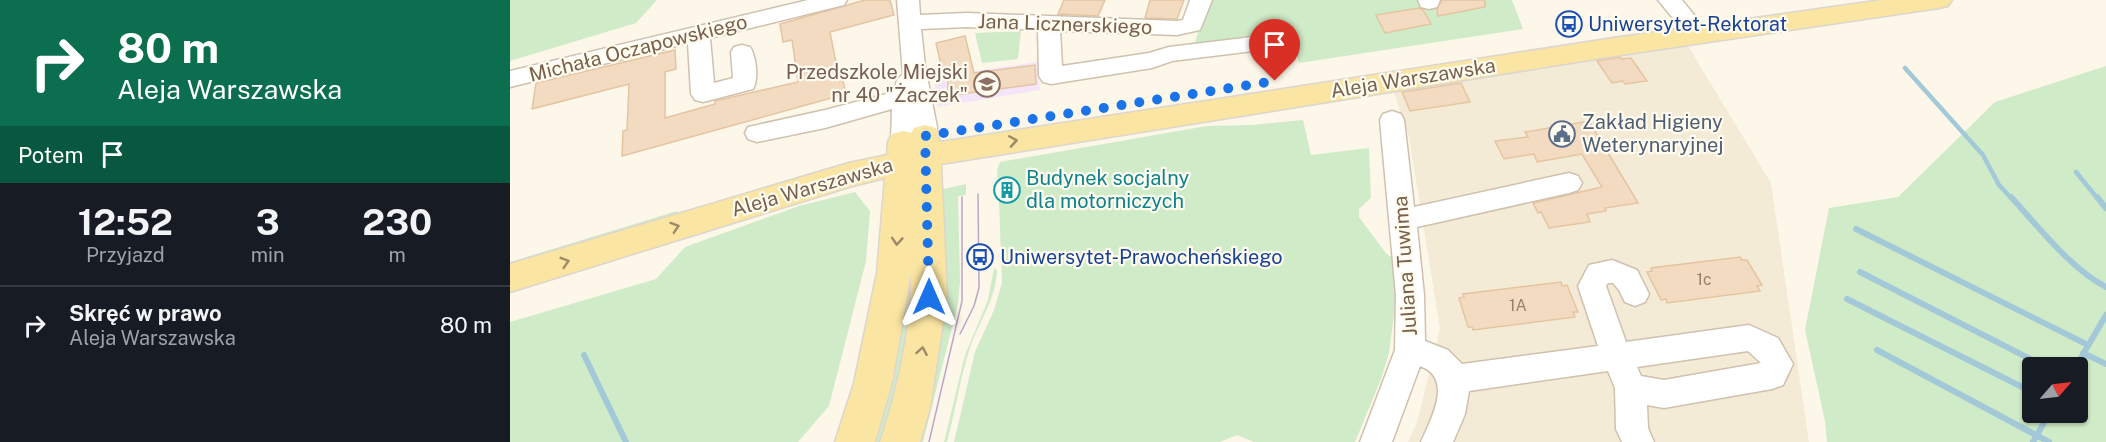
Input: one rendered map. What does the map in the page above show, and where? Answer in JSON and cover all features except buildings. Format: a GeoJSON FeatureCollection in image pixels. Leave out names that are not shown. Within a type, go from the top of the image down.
{"type":"FeatureCollection","features":[{"type":"Feature","properties":{"kind":"main road","name":"Aleja Warszawska"},"geometry":{"type":"LineString","coordinates":[[510,254],[791,170],[908,162],[978,126],[1685,18],[1825,0]]}},
{"type":"Feature","properties":{"kind":"main road","name":"Aleja Warszawska"},"geometry":{"type":"LineString","coordinates":[[510,278],[758,201],[955,150],[1685,18],[1939,0]]}},
{"type":"Feature","properties":{"kind":"main road"},"geometry":{"type":"LineString","coordinates":[[855,442],[873,383],[894,273],[908,162]]}},
{"type":"Feature","properties":{"kind":"main road"},"geometry":{"type":"LineString","coordinates":[[900,442],[911,408],[929,297],[908,162]]}},
{"type":"Feature","properties":{"kind":"street","name":"Michała Oczapowskiego"},"geometry":{"type":"LineString","coordinates":[[510,79],[836,0]]}},
{"type":"Feature","properties":{"kind":"street"},"geometry":{"type":"LineString","coordinates":[[908,0],[912,22],[913,64],[924,118],[908,162]]}},
{"type":"Feature","properties":{"kind":"street"},"geometry":{"type":"LineString","coordinates":[[1184,52],[1201,0]]}},
{"type":"Feature","properties":{"kind":"street","name":"Jana Licznerskiego"},"geometry":{"type":"LineString","coordinates":[[912,22],[967,20],[1177,28],[1192,25]]}},
{"type":"Feature","properties":{"kind":"street"},"geometry":{"type":"LineString","coordinates":[[699,34],[703,94],[745,82],[740,24]]}},
{"type":"Feature","properties":{"kind":"street"},"geometry":{"type":"LineString","coordinates":[[1054,24],[1048,31],[1051,76],[1152,60],[1169,54],[1269,42]]}},
{"type":"Feature","properties":{"kind":"street"},"geometry":{"type":"LineString","coordinates":[[908,162],[904,97],[913,64]]}},
{"type":"Feature","properties":{"kind":"street"},"geometry":{"type":"LineString","coordinates":[[758,133],[904,97]]}},
{"type":"Feature","properties":{"kind":"street","name":"Juliana Tuwima"},"geometry":{"type":"LineString","coordinates":[[1376,442],[1410,350],[1410,295],[1392,120]]}},
{"type":"Feature","properties":{"kind":"street"},"geometry":{"type":"LineString","coordinates":[[1403,220],[1569,183]]}},
{"type":"Feature","properties":{"kind":"street"},"geometry":{"type":"LineString","coordinates":[[1635,294],[1633,284],[1616,272],[1599,273],[1592,286],[1616,356],[1631,388],[1632,429],[1638,442]]}},
{"type":"Feature","properties":{"kind":"street"},"geometry":{"type":"LineString","coordinates":[[1454,379],[1749,338],[1762,342],[1771,351],[1778,364],[1772,375],[1664,394],[1631,388]]}},
{"type":"Feature","properties":{"kind":"street"},"geometry":{"type":"LineString","coordinates":[[1410,350],[1444,364],[1454,379],[1449,416],[1437,442]]}},
{"type":"Feature","properties":{"kind":"shaded area"},"geometry":{"type":"Polygon","coordinates":[[[1685,41],[1771,183],[1809,442],[1408,442],[1417,422],[1440,329],[1409,137],[1391,84],[1685,41]]]}},
{"type":"Feature","properties":{"kind":"shaded area","name":"Przedszkole Miejski nr 40 \"Żaczek\""},"geometry":{"type":"Polygon","coordinates":[[[1037,62],[1040,90],[937,107],[934,77],[1037,62]]]}},
{"type":"Feature","properties":{"kind":"green space"},"geometry":{"type":"Polygon","coordinates":[[[510,0],[657,0],[636,23],[510,61],[510,0]]]}},
{"type":"Feature","properties":{"kind":"green space"},"geometry":{"type":"Polygon","coordinates":[[[1208,0],[1512,0],[1523,29],[1299,63],[1291,33],[1195,43],[1208,0]]]}},
{"type":"Feature","properties":{"kind":"green space"},"geometry":{"type":"Polygon","coordinates":[[[1021,31],[1018,59],[982,63],[975,33],[1021,31]]]}},
{"type":"Feature","properties":{"kind":"green space"},"geometry":{"type":"Polygon","coordinates":[[[2106,66],[2106,442],[1827,442],[1825,421],[1805,330],[1829,208],[1898,197],[1995,102],[2106,66]]]}},
{"type":"Feature","properties":{"kind":"green space"},"geometry":{"type":"Polygon","coordinates":[[[1303,120],[1311,155],[1369,148],[1371,198],[1359,209],[1359,217],[1385,252],[1401,260],[1389,353],[1381,379],[1355,442],[1254,442],[1237,435],[1220,442],[954,442],[975,352],[994,310],[1002,283],[999,199],[1017,195],[1015,179],[998,182],[997,170],[1000,162],[1207,126],[1252,125],[1303,120]]]}},
{"type":"Feature","properties":{"kind":"green space"},"geometry":{"type":"Polygon","coordinates":[[[966,184],[966,195],[958,196],[960,281],[958,304],[923,442],[915,442],[934,381],[942,333],[945,261],[943,189],[966,184]]]}},
{"type":"Feature","properties":{"kind":"green space"},"geometry":{"type":"Polygon","coordinates":[[[855,192],[870,211],[866,261],[829,406],[798,442],[510,442],[510,322],[656,279],[685,247],[799,206],[855,192]]]}},
{"type":"Feature","properties":{"kind":"green space"},"geometry":{"type":"Polygon","coordinates":[[[677,211],[678,214],[510,269],[510,262],[677,211]]]}},
{"type":"Feature","properties":{"kind":"green space"},"geometry":{"type":"Polygon","coordinates":[[[913,225],[910,317],[896,395],[882,442],[865,442],[913,225]]]}},
{"type":"Feature","properties":{"kind":"green space"},"geometry":{"type":"Polygon","coordinates":[[[994,268],[997,270],[994,291],[970,348],[947,442],[944,442],[965,355],[988,300],[994,268]]]}},
{"type":"Feature","properties":{"kind":"waterway"},"geometry":{"type":"LineString","coordinates":[[1905,68],[1983,155],[1999,185],[2012,199]]}},
{"type":"Feature","properties":{"kind":"waterway"},"geometry":{"type":"LineString","coordinates":[[2076,172],[2098,199]]}},
{"type":"Feature","properties":{"kind":"waterway"},"geometry":{"type":"LineString","coordinates":[[2011,197],[2068,258],[2106,287]]}},
{"type":"Feature","properties":{"kind":"waterway"},"geometry":{"type":"LineString","coordinates":[[2097,197],[2106,208]]}},
{"type":"Feature","properties":{"kind":"waterway"},"geometry":{"type":"LineString","coordinates":[[1856,229],[2088,345]]}},
{"type":"Feature","properties":{"kind":"waterway"},"geometry":{"type":"LineString","coordinates":[[1860,272],[2026,357]]}},
{"type":"Feature","properties":{"kind":"waterway"},"geometry":{"type":"LineString","coordinates":[[1847,299],[2022,387]]}},
{"type":"Feature","properties":{"kind":"waterway"},"geometry":{"type":"LineString","coordinates":[[2084,353],[2106,315]]}},
{"type":"Feature","properties":{"kind":"waterway"},"geometry":{"type":"LineString","coordinates":[[1877,350],[2037,435]]}},
{"type":"Feature","properties":{"kind":"waterway"},"geometry":{"type":"LineString","coordinates":[[2081,357],[2084,353]]}},
{"type":"Feature","properties":{"kind":"waterway"},"geometry":{"type":"LineString","coordinates":[[2084,353],[2106,364]]}},
{"type":"Feature","properties":{"kind":"waterway"},"geometry":{"type":"LineString","coordinates":[[584,355],[626,442]]}},
{"type":"Feature","properties":{"kind":"waterway"},"geometry":{"type":"LineString","coordinates":[[2037,435],[2044,423]]}},
{"type":"Feature","properties":{"kind":"waterway"},"geometry":{"type":"LineString","coordinates":[[2033,442],[2037,435]]}},
{"type":"Feature","properties":{"kind":"waterway"},"geometry":{"type":"LineString","coordinates":[[2037,435],[2049,442]]}},
{"type":"Feature","properties":{"kind":"tram line"},"geometry":{"type":"LineString","coordinates":[[960,334],[974,306],[979,288],[978,194]]}},
{"type":"Feature","properties":{"kind":"tram line"},"geometry":{"type":"LineString","coordinates":[[929,442],[962,301],[962,197]]}},
{"type":"Feature","properties":{"kind":"place","name":"Uniwersytet-Rektorat"},"geometry":{"type":"Point","coordinates":[1569,24]}},
{"type":"Feature","properties":{"kind":"place","name":"Przedszkole Miejski nr 40 \"Żaczek\""},"geometry":{"type":"Point","coordinates":[987,84]}},
{"type":"Feature","properties":{"kind":"place","name":"Zakład Higieny Weterynaryjnej"},"geometry":{"type":"Point","coordinates":[1562,134]}},
{"type":"Feature","properties":{"kind":"place","name":"Budynek socjalny dla motorniczych"},"geometry":{"type":"Point","coordinates":[1007,190]}},
{"type":"Feature","properties":{"kind":"place","name":"Uniwersytet-Prawocheńskiego"},"geometry":{"type":"Point","coordinates":[980,257]}},
{"type":"Feature","properties":{"kind":"route"},"geometry":{"type":"LineString","coordinates":[[929,297],[925,136],[1275,81]]}}]}
